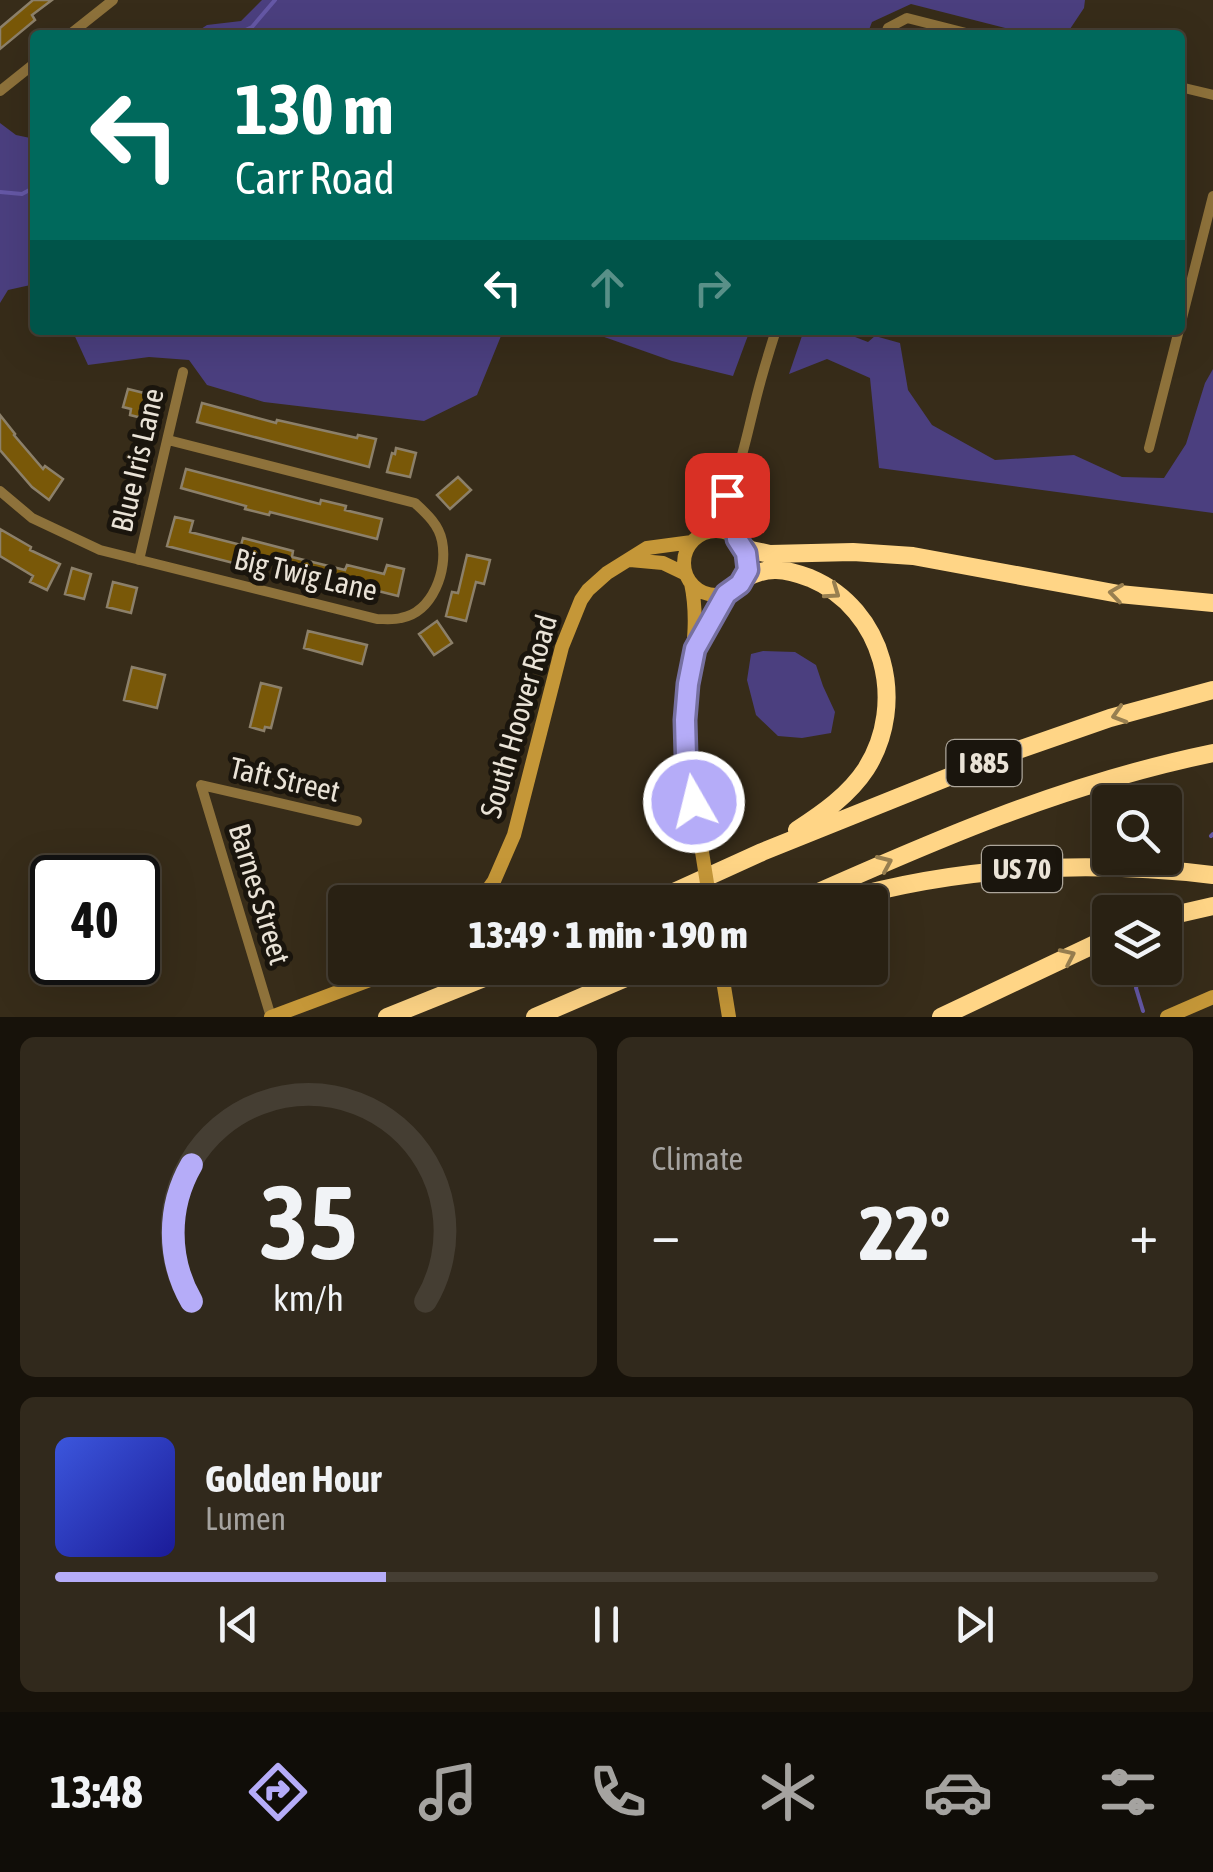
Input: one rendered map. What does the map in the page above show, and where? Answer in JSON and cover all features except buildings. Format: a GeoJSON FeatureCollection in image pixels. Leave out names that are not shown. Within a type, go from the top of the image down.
{"type":"FeatureCollection","features":[{"type":"Feature","properties":{"kind":"highway"},"geometry":{"type":"LineString","coordinates":[[739,541],[764,554],[854,552],[912,556],[1118,594],[1213,603]]}},
{"type":"Feature","properties":{"kind":"highway"},"geometry":{"type":"LineString","coordinates":[[744,580],[757,572],[777,569],[832,590],[867,627],[882,658],[887,689],[881,737],[858,781],[821,815],[762,852]]}},
{"type":"Feature","properties":{"kind":"highway","name":"I 885"},"geometry":{"type":"LineString","coordinates":[[689,885],[762,852],[1054,736],[1213,690]]}},
{"type":"Feature","properties":{"kind":"highway","name":"I 885"},"geometry":{"type":"LineString","coordinates":[[835,885],[1020,807],[1127,773],[1213,753]]}},
{"type":"Feature","properties":{"kind":"highway","name":"US 70"},"geometry":{"type":"LineString","coordinates":[[888,889],[997,870],[1073,866],[1213,875]]}},
{"type":"Feature","properties":{"kind":"highway"},"geometry":{"type":"LineString","coordinates":[[1182,913],[1213,906]]}},
{"type":"Feature","properties":{"kind":"highway"},"geometry":{"type":"LineString","coordinates":[[941,1017],[1092,946]]}},
{"type":"Feature","properties":{"kind":"highway"},"geometry":{"type":"LineString","coordinates":[[386,1017],[466,985]]}},
{"type":"Feature","properties":{"kind":"highway"},"geometry":{"type":"LineString","coordinates":[[536,1017],[610,985]]}},
{"type":"Feature","properties":{"kind":"street"},"geometry":{"type":"LineString","coordinates":[[76,30],[111,1]]}},
{"type":"Feature","properties":{"kind":"street"},"geometry":{"type":"LineString","coordinates":[[889,30],[907,18],[954,30]]}},
{"type":"Feature","properties":{"kind":"street"},"geometry":{"type":"LineString","coordinates":[[0,90],[30,66]]}},
{"type":"Feature","properties":{"kind":"street"},"geometry":{"type":"LineString","coordinates":[[1185,88],[1213,95]]}},
{"type":"Feature","properties":{"kind":"street"},"geometry":{"type":"LineString","coordinates":[[1185,305],[1213,196]]}},
{"type":"Feature","properties":{"kind":"street"},"geometry":{"type":"LineString","coordinates":[[707,885],[686,738],[696,607],[685,557],[692,542],[706,533],[718,517],[737,478],[775,335]]}},
{"type":"Feature","properties":{"kind":"street"},"geometry":{"type":"LineString","coordinates":[[1149,448],[1177,335]]}},
{"type":"Feature","properties":{"kind":"street","name":"Blue Iris Lane"},"geometry":{"type":"LineString","coordinates":[[140,560],[183,372]]}},
{"type":"Feature","properties":{"kind":"street","name":"Big Twig Lane"},"geometry":{"type":"LineString","coordinates":[[0,491],[32,518],[100,550],[377,619],[402,618],[419,610],[436,589],[444,566],[442,540],[434,521],[415,503],[168,440]]}},
{"type":"Feature","properties":{"kind":"street"},"geometry":{"type":"LineString","coordinates":[[629,560],[663,563],[710,595],[726,594],[736,588],[748,570],[735,519],[737,478]]}},
{"type":"Feature","properties":{"kind":"street"},"geometry":{"type":"LineString","coordinates":[[706,533],[722,532],[739,541]]}},
{"type":"Feature","properties":{"kind":"street","name":"South Hoover Road"},"geometry":{"type":"LineString","coordinates":[[491,885],[514,835],[555,672],[575,612],[597,580],[647,548],[692,542]]}},
{"type":"Feature","properties":{"kind":"street"},"geometry":{"type":"LineString","coordinates":[[695,649],[726,594]]}},
{"type":"Feature","properties":{"kind":"street","name":"Taft Street"},"geometry":{"type":"LineString","coordinates":[[201,786],[357,822]]}},
{"type":"Feature","properties":{"kind":"street","name":"Barnes Street"},"geometry":{"type":"LineString","coordinates":[[201,786],[271,1017]]}},
{"type":"Feature","properties":{"kind":"street"},"geometry":{"type":"LineString","coordinates":[[271,1017],[357,985]]}},
{"type":"Feature","properties":{"kind":"street"},"geometry":{"type":"LineString","coordinates":[[723,985],[728,1017]]}},
{"type":"Feature","properties":{"kind":"street"},"geometry":{"type":"LineString","coordinates":[[1167,1017],[1213,997]]}},
{"type":"Feature","properties":{"kind":"shaded area"},"geometry":{"type":"Polygon","coordinates":[[[262,0],[1085,0],[1069,30],[1013,30],[911,4],[872,22],[869,30],[200,30],[207,25],[241,21],[262,0]]]}},
{"type":"Feature","properties":{"kind":"shaded area"},"geometry":{"type":"Polygon","coordinates":[[[0,123],[16,135],[30,138],[30,285],[8,290],[0,303],[0,123]]]}},
{"type":"Feature","properties":{"kind":"shaded area"},"geometry":{"type":"Polygon","coordinates":[[[74,335],[532,335],[501,336],[477,395],[424,421],[264,402],[207,385],[189,360],[149,357],[88,365],[74,335]]]}},
{"type":"Feature","properties":{"kind":"shaded area"},"geometry":{"type":"Polygon","coordinates":[[[599,335],[748,335],[733,376],[672,361],[599,335]]]}},
{"type":"Feature","properties":{"kind":"shaded area"},"geometry":{"type":"Polygon","coordinates":[[[802,335],[850,335],[868,342],[875,336],[900,343],[908,390],[932,425],[995,460],[1074,455],[1122,477],[1164,478],[1186,444],[1213,369],[1213,513],[879,468],[870,378],[827,359],[789,374],[802,335]]]}},
{"type":"Feature","properties":{"kind":"shaded area"},"geometry":{"type":"Polygon","coordinates":[[[795,652],[816,665],[835,712],[831,733],[802,738],[778,736],[756,715],[747,680],[751,654],[795,652]]]}},
{"type":"Feature","properties":{"kind":"waterway"},"geometry":{"type":"LineString","coordinates":[[246,30],[275,0]]}},
{"type":"Feature","properties":{"kind":"waterway"},"geometry":{"type":"LineString","coordinates":[[0,192],[22,194],[30,190]]}},
{"type":"Feature","properties":{"kind":"waterway"},"geometry":{"type":"LineString","coordinates":[[1137,985],[1143,1011]]}},
{"type":"Feature","properties":{"kind":"route"},"geometry":{"type":"LineString","coordinates":[[694,802],[685,720],[695,649],[726,594],[744,580],[748,570],[748,558],[737,539],[737,478],[727,495]]}}]}
